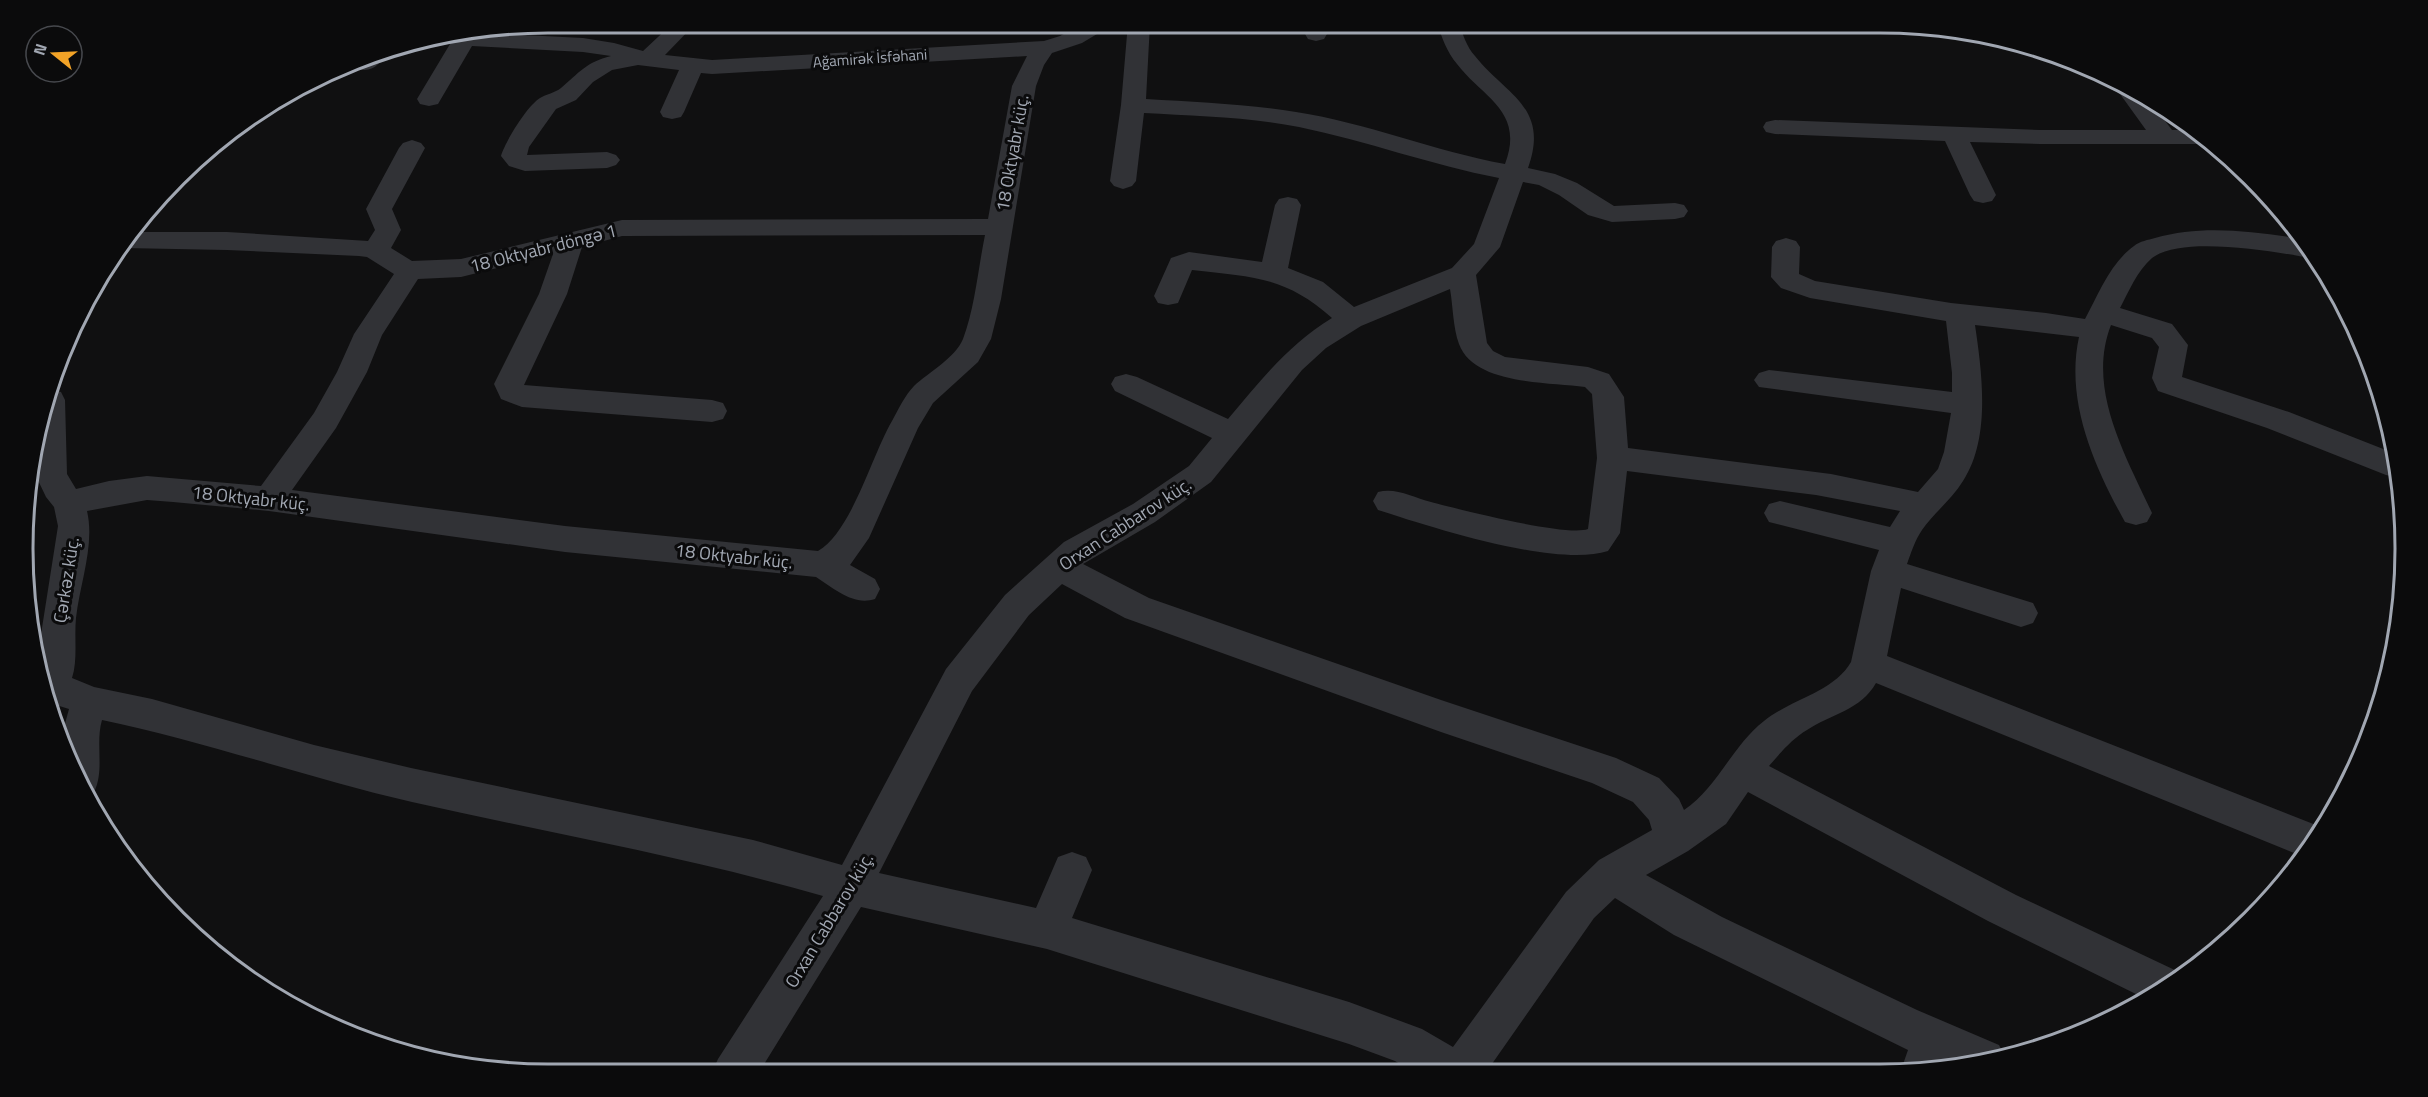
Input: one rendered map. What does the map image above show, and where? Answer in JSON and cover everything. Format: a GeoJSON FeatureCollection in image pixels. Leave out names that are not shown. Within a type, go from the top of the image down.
{"type":"FeatureCollection","features":[{"type":"Feature","properties":{"kind":"street"},"geometry":{"type":"LineString","coordinates":[[607,160],[525,163],[518,161],[514,156],[516,147],[539,111],[547,104],[568,95],[585,77],[604,65],[641,59],[672,33]]}},
{"type":"Feature","properties":{"kind":"street","name":"Ağamirək İsfəhani"},"geometry":{"type":"LineString","coordinates":[[641,59],[693,67],[753,66],[1044,48],[1063,44],[1085,33]]}},
{"type":"Feature","properties":{"kind":"street"},"geometry":{"type":"LineString","coordinates":[[1123,181],[1133,105],[1138,33]]}},
{"type":"Feature","properties":{"kind":"street","name":"Orxan Cabbarov küç."},"geometry":{"type":"LineString","coordinates":[[739,1064],[852,886],[959,680],[1017,605],[1076,551],[1144,513],[1200,474],[1292,363],[1316,341],[1351,319],[1462,274],[1486,247],[1522,148],[1519,120],[1512,105],[1466,61],[1455,44],[1452,33]]}},
{"type":"Feature","properties":{"kind":"street"},"geometry":{"type":"LineString","coordinates":[[500,35],[604,48],[641,59]]}},
{"type":"Feature","properties":{"kind":"street"},"geometry":{"type":"LineString","coordinates":[[429,99],[458,41]]}},
{"type":"Feature","properties":{"kind":"street","name":"18 Oktyabr küç."},"geometry":{"type":"LineString","coordinates":[[69,503],[109,493],[147,488],[269,499],[565,539],[823,565],[839,555],[853,538],[898,438],[922,396],[968,355],[977,339],[987,299],[1024,86],[1032,65],[1044,48]]}},
{"type":"Feature","properties":{"kind":"street"},"geometry":{"type":"LineString","coordinates":[[672,112],[685,78],[693,67]]}},
{"type":"Feature","properties":{"kind":"street"},"geometry":{"type":"LineString","coordinates":[[2139,103],[2164,137]]}},
{"type":"Feature","properties":{"kind":"street"},"geometry":{"type":"LineString","coordinates":[[1133,105],[1228,111],[1296,119],[1343,129],[1471,165],[1546,180],[1568,189],[1597,209],[1612,214],[1675,211]]}},
{"type":"Feature","properties":{"kind":"street"},"geometry":{"type":"LineString","coordinates":[[1775,127],[2040,137],[2190,138]]}},
{"type":"Feature","properties":{"kind":"street"},"geometry":{"type":"LineString","coordinates":[[1954,134],[1983,195]]}},
{"type":"Feature","properties":{"kind":"street"},"geometry":{"type":"LineString","coordinates":[[376,251],[388,230],[379,209],[412,148]]}},
{"type":"Feature","properties":{"kind":"street"},"geometry":{"type":"LineString","coordinates":[[1273,273],[1288,205]]}},
{"type":"Feature","properties":{"kind":"street"},"geometry":{"type":"LineString","coordinates":[[227,241],[247,216]]}},
{"type":"Feature","properties":{"kind":"street","name":"18 Oktyabr döngə 1"},"geometry":{"type":"LineString","coordinates":[[410,270],[461,268],[622,228],[998,227]]}},
{"type":"Feature","properties":{"kind":"street"},"geometry":{"type":"LineString","coordinates":[[2136,513],[2095,421],[2087,371],[2099,322],[2120,280],[2145,250],[2172,241],[2220,238],[2297,247]]}},
{"type":"Feature","properties":{"kind":"street"},"geometry":{"type":"LineString","coordinates":[[136,241],[227,241],[359,247],[376,251],[399,266],[410,270],[368,334],[352,372],[326,420],[269,499]]}},
{"type":"Feature","properties":{"kind":"street"},"geometry":{"type":"LineString","coordinates":[[569,241],[567,257],[558,282],[508,384],[512,392],[522,396],[712,411]]}},
{"type":"Feature","properties":{"kind":"street"},"geometry":{"type":"LineString","coordinates":[[1786,247],[1785,276],[1790,282],[1834,294],[1959,313],[2062,324],[2099,322],[2162,332],[2174,345],[2167,378],[2169,384],[2278,420],[2388,463]]}},
{"type":"Feature","properties":{"kind":"street"},"geometry":{"type":"LineString","coordinates":[[1168,296],[1181,264],[1189,261],[1273,273],[1309,287],[1351,319]]}},
{"type":"Feature","properties":{"kind":"street"},"geometry":{"type":"LineString","coordinates":[[1389,501],[1446,520],[1583,544],[1596,542],[1604,533],[1612,458],[1609,397],[1605,387],[1597,380],[1588,377],[1500,366],[1483,358],[1473,344],[1462,274]]}},
{"type":"Feature","properties":{"kind":"street"},"geometry":{"type":"LineString","coordinates":[[1467,1064],[1580,904],[1613,873],[1674,838],[1712,812],[1742,770],[1774,734],[1795,718],[1835,700],[1858,682],[1868,664],[1893,556],[1906,525],[1951,475],[1960,452],[1967,404],[1967,373],[1959,313]]}},
{"type":"Feature","properties":{"kind":"street"},"geometry":{"type":"LineString","coordinates":[[1769,380],[1967,404]]}},
{"type":"Feature","properties":{"kind":"street"},"geometry":{"type":"LineString","coordinates":[[1126,384],[1232,434]]}},
{"type":"Feature","properties":{"kind":"street","name":"Çərkəz küç."},"geometry":{"type":"LineString","coordinates":[[49,424],[51,474],[57,489],[69,503],[74,526],[73,544],[59,616],[56,647],[58,666],[52,684]]}},
{"type":"Feature","properties":{"kind":"street"},"geometry":{"type":"LineString","coordinates":[[1612,458],[1748,473],[1846,487],[1891,495],[1922,505]]}},
{"type":"Feature","properties":{"kind":"street"},"geometry":{"type":"LineString","coordinates":[[1780,513],[1893,556],[2021,613]]}},
{"type":"Feature","properties":{"kind":"street"},"geometry":{"type":"LineString","coordinates":[[823,565],[863,589]]}},
{"type":"Feature","properties":{"kind":"street"},"geometry":{"type":"LineString","coordinates":[[1059,566],[1086,583],[1137,608],[1441,716],[1603,770],[1646,790],[1665,811],[1674,838]]}},
{"type":"Feature","properties":{"kind":"street"},"geometry":{"type":"LineString","coordinates":[[1868,664],[2305,839]]}},
{"type":"Feature","properties":{"kind":"street"},"geometry":{"type":"LineString","coordinates":[[53,690],[90,702],[152,715],[411,785],[753,858],[852,886],[1047,930],[1368,1029],[1407,1044],[1437,1064]]}},
{"type":"Feature","properties":{"kind":"street"},"geometry":{"type":"LineString","coordinates":[[80,763],[78,736],[90,702]]}},
{"type":"Feature","properties":{"kind":"street"},"geometry":{"type":"LineString","coordinates":[[1742,770],[2002,908],[2157,983]]}},
{"type":"Feature","properties":{"kind":"street"},"geometry":{"type":"LineString","coordinates":[[1047,930],[1072,870]]}},
{"type":"Feature","properties":{"kind":"street"},"geometry":{"type":"LineString","coordinates":[[1613,873],[1632,889],[1928,1055],[1959,1058]]}}]}
